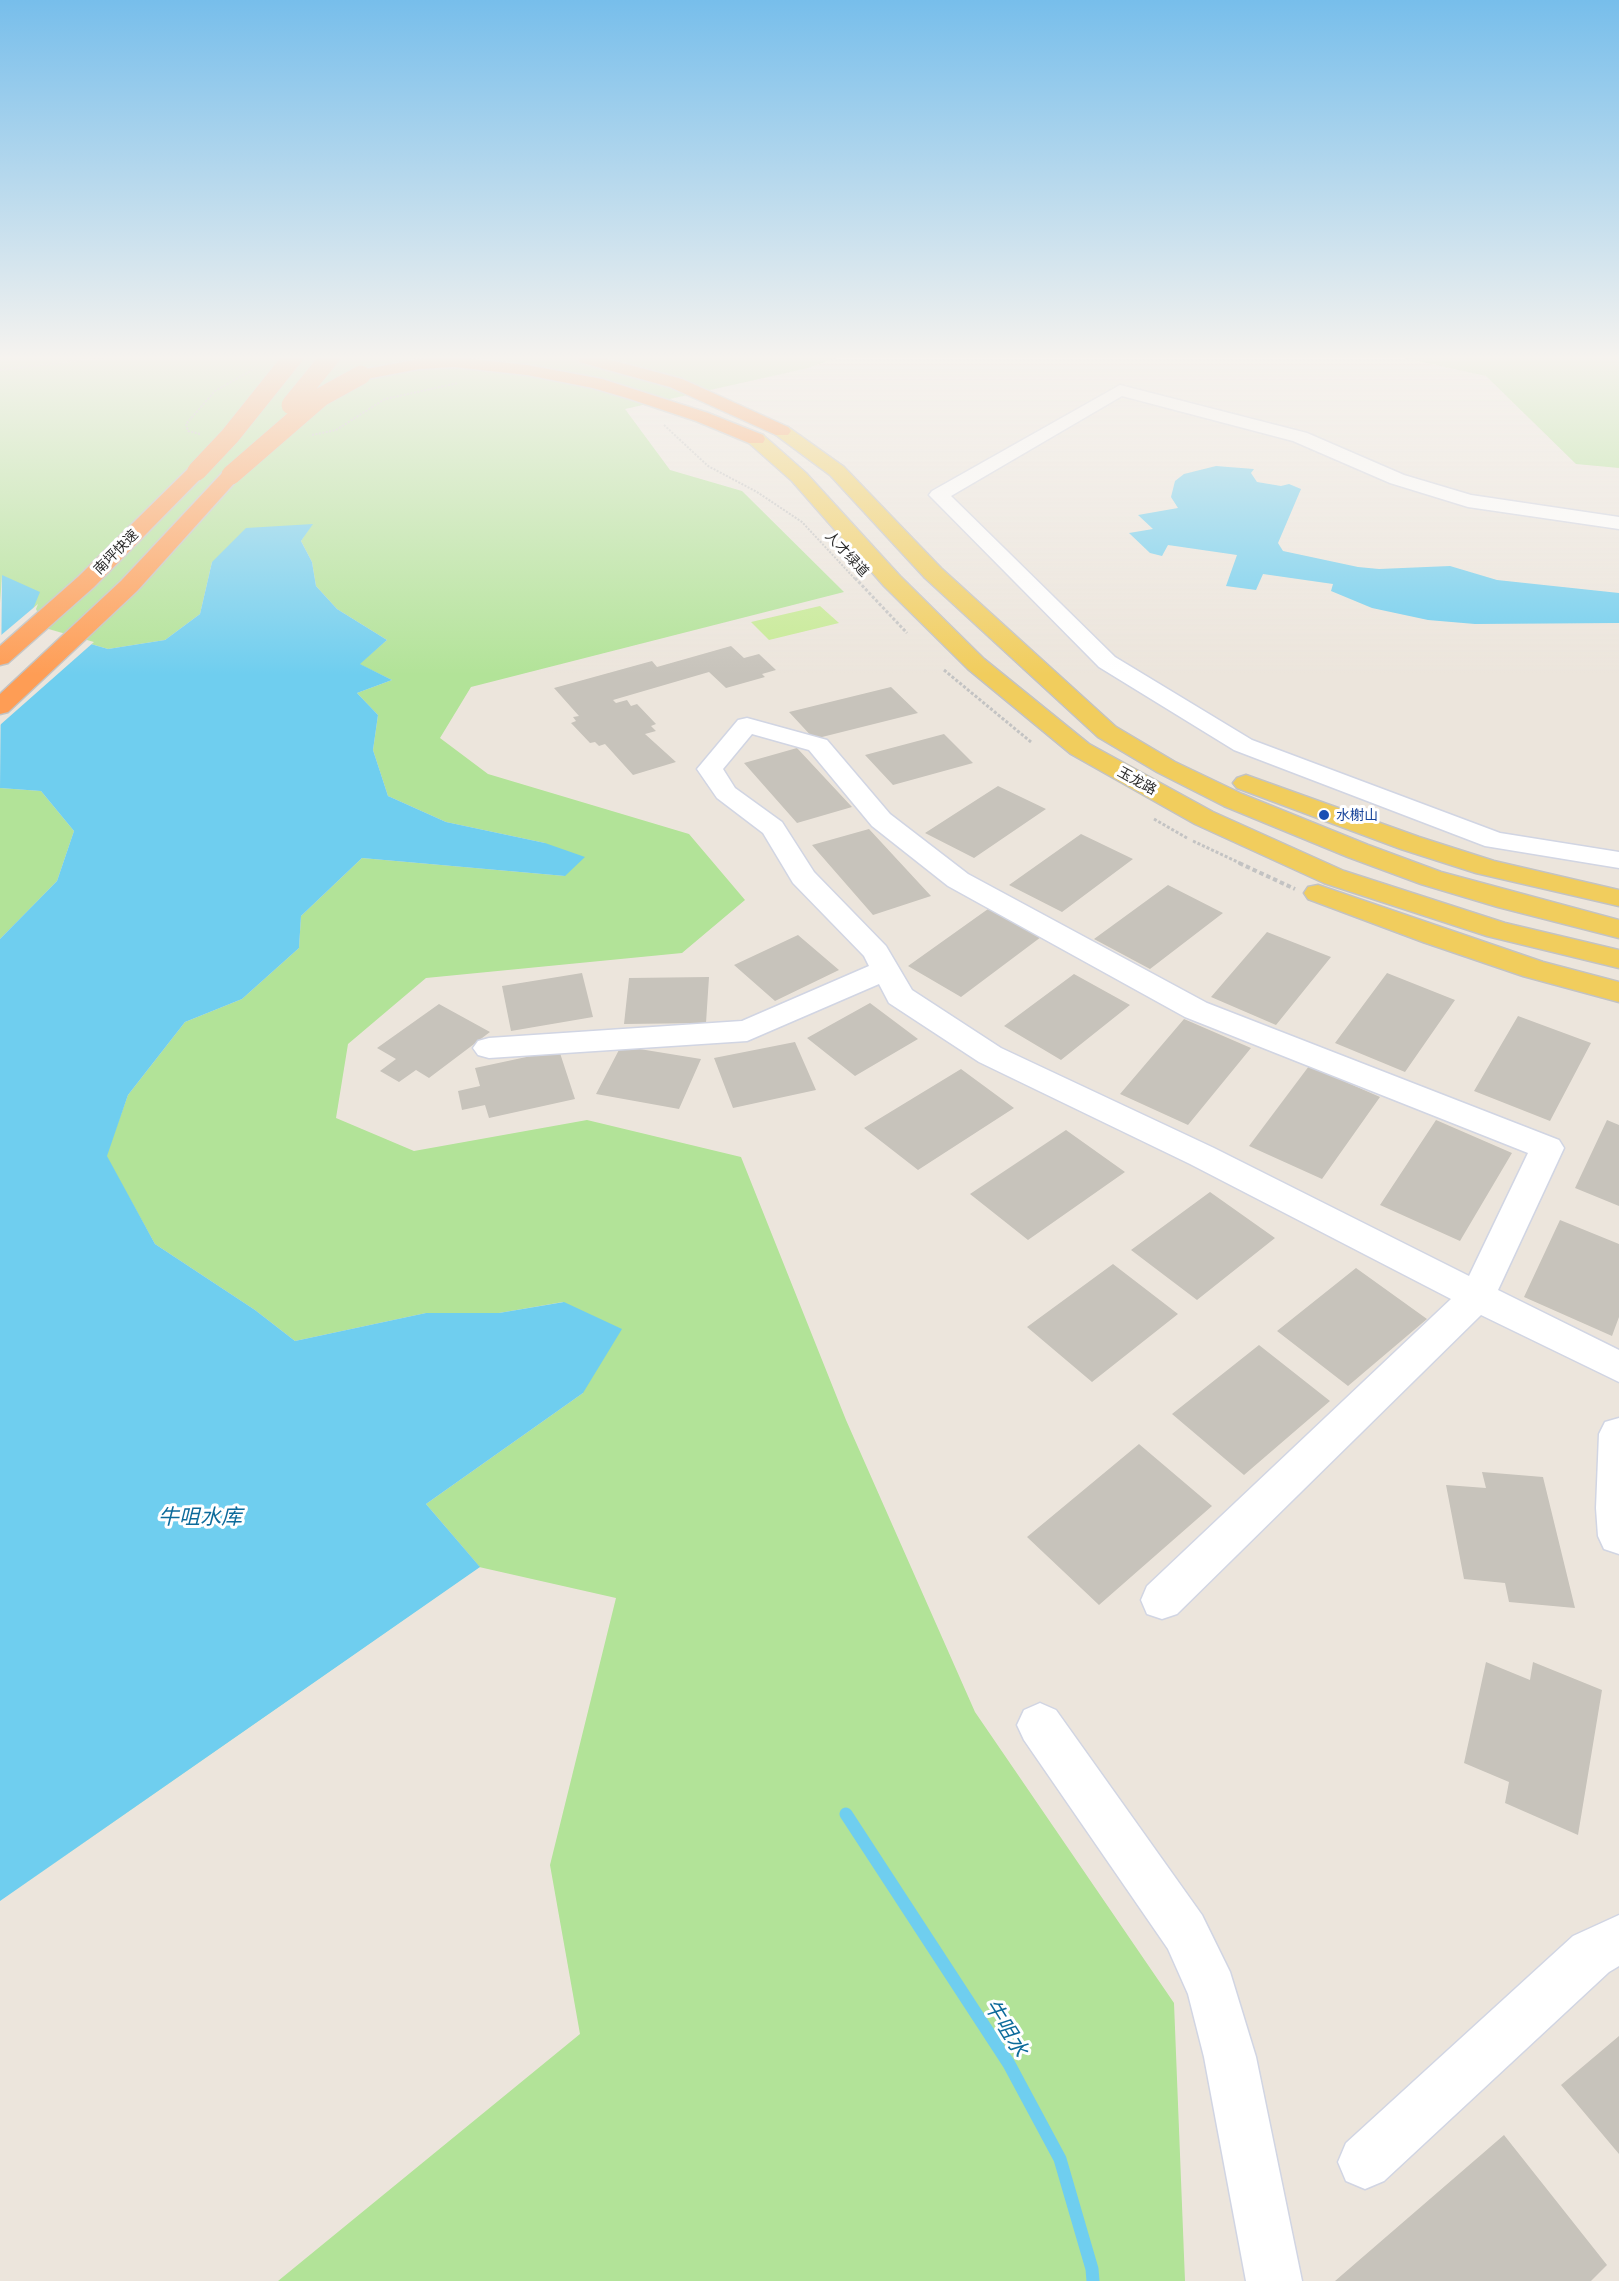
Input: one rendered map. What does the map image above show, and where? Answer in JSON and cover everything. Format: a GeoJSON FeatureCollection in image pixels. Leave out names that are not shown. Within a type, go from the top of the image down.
{"type":"FeatureCollection","features":[{"type":"Feature","properties":{"kind":"highway"},"geometry":{"type":"LineString","coordinates":[[197,471],[202,462]]}},
{"type":"Feature","properties":{"kind":"highway"},"geometry":{"type":"LineString","coordinates":[[197,471],[205,462]]}},
{"type":"Feature","properties":{"kind":"highway"},"geometry":{"type":"LineString","coordinates":[[231,475],[242,462]]}},
{"type":"Feature","properties":{"kind":"highway"},"geometry":{"type":"LineString","coordinates":[[231,475],[245,462]]}},
{"type":"Feature","properties":{"kind":"highway","name":"南坪快速"},"geometry":{"type":"LineString","coordinates":[[0,658],[86,582],[197,471]]}},
{"type":"Feature","properties":{"kind":"highway","name":"南坪快速"},"geometry":{"type":"LineString","coordinates":[[0,707],[129,586],[231,475]]}},
{"type":"Feature","properties":{"kind":"main road","name":"玉龙路"},"geometry":{"type":"LineString","coordinates":[[783,462],[799,477],[892,581],[976,664],[1080,749],[1204,818],[1334,877],[1497,930],[1619,959]]}},
{"type":"Feature","properties":{"kind":"main road","name":"玉龙路"},"geometry":{"type":"LineString","coordinates":[[825,462],[837,471],[933,573],[1107,732],[1166,767],[1315,835],[1442,882],[1619,929]]}},
{"type":"Feature","properties":{"kind":"main road"},"geometry":{"type":"LineString","coordinates":[[1107,732],[1410,843],[1486,867],[1619,898]]}},
{"type":"Feature","properties":{"kind":"main road"},"geometry":{"type":"LineString","coordinates":[[1204,818],[1244,850],[1274,869],[1343,904],[1533,969],[1619,992]]}},
{"type":"Feature","properties":{"kind":"street"},"geometry":{"type":"LineString","coordinates":[[995,462],[939,495],[1107,662],[1243,745],[1494,840],[1619,861]]}},
{"type":"Feature","properties":{"kind":"street"},"geometry":{"type":"LineString","coordinates":[[1359,462],[1397,479],[1468,501],[1619,523]]}},
{"type":"Feature","properties":{"kind":"street"},"geometry":{"type":"LineString","coordinates":[[1162,1600],[1477,1296],[1547,1148],[1196,1010],[958,880],[881,820],[818,745],[747,724],[710,769],[726,793],[773,828],[803,877],[876,952],[900,996],[990,1055],[1213,1162],[1477,1296],[1619,1367]]}},
{"type":"Feature","properties":{"kind":"street"},"geometry":{"type":"LineString","coordinates":[[489,1048],[747,1031],[885,970]]}},
{"type":"Feature","properties":{"kind":"street"},"geometry":{"type":"LineString","coordinates":[[1619,1434],[1616,1508],[1619,1536]]}},
{"type":"Feature","properties":{"kind":"street"},"geometry":{"type":"LineString","coordinates":[[1041,1725],[1185,1932],[1212,1990],[1230,2057],[1274,2281]]}},
{"type":"Feature","properties":{"kind":"street"},"geometry":{"type":"LineString","coordinates":[[1365,2162],[1591,1954],[1619,1940]]}},
{"type":"Feature","properties":{"kind":"path","name":"人才绿道"},"geometry":{"type":"LineString","coordinates":[[704,462],[765,497],[802,522],[907,633]]}},
{"type":"Feature","properties":{"kind":"green space"},"geometry":{"type":"Polygon","coordinates":[[[0,462],[664,462],[670,470],[742,491],[844,592],[471,687],[440,738],[488,774],[689,834],[745,900],[682,953],[426,978],[348,1044],[336,1118],[414,1151],[587,1120],[741,1157],[846,1420],[975,1712],[1174,2003],[1185,2281],[278,2281],[580,2034],[550,1865],[616,1598],[479,1567],[0,1901],[479,1566],[426,1504],[583,1393],[563,1302],[499,1313],[426,1313],[295,1341],[255,1310],[155,1244],[106,1156],[128,1095],[185,1022],[242,999],[299,948],[301,916],[362,858],[565,876],[545,843],[446,822],[388,796],[373,750],[378,715],[357,693],[392,680],[359,664],[387,640],[337,609],[316,586],[312,562],[301,541],[312,524],[212,562],[200,614],[165,640],[108,649],[43,630],[2,575],[0,603],[0,462]]]}},
{"type":"Feature","properties":{"kind":"green space"},"geometry":{"type":"Polygon","coordinates":[[[1574,462],[1619,462],[1619,468],[1574,462]]]}},
{"type":"Feature","properties":{"kind":"green space"},"geometry":{"type":"Polygon","coordinates":[[[820,606],[839,623],[769,640],[751,622],[820,606]]]}},
{"type":"Feature","properties":{"kind":"green space"},"geometry":{"type":"Polygon","coordinates":[[[0,788],[41,791],[74,831],[57,881],[0,939],[0,788]]]}},
{"type":"Feature","properties":{"kind":"water"},"geometry":{"type":"Polygon","coordinates":[[[1216,466],[1254,469],[1251,473],[1257,482],[1281,486],[1289,484],[1301,489],[1278,543],[1283,551],[1358,567],[1379,569],[1450,566],[1497,580],[1619,593],[1619,623],[1475,624],[1428,620],[1372,608],[1331,591],[1333,584],[1263,574],[1256,590],[1226,586],[1237,555],[1168,545],[1162,556],[1150,553],[1129,533],[1153,529],[1138,515],[1178,508],[1171,497],[1175,481],[1184,474],[1216,466]]]}},
{"type":"Feature","properties":{"kind":"water","name":"牛咀水库"},"geometry":{"type":"Polygon","coordinates":[[[313,524],[301,541],[312,562],[316,586],[337,609],[387,640],[360,664],[392,680],[357,693],[378,715],[373,750],[388,796],[446,822],[545,843],[585,857],[565,876],[362,858],[301,916],[299,948],[242,999],[185,1022],[128,1095],[107,1156],[155,1244],[255,1310],[295,1341],[426,1313],[499,1313],[564,1302],[622,1329],[583,1393],[426,1504],[480,1567],[0,1901],[0,939],[57,881],[74,831],[41,791],[0,788],[2,575],[40,592],[33,609],[43,630],[108,649],[165,640],[200,614],[212,562],[246,528],[313,524]]]}},
{"type":"Feature","properties":{"kind":"pier"},"geometry":{"type":"Polygon","coordinates":[[[38,604],[36,609],[45,628],[94,642],[0,725],[0,636],[38,604]]]}},
{"type":"Feature","properties":{"kind":"building"},"geometry":{"type":"Polygon","coordinates":[[[731,646],[744,658],[759,654],[776,670],[762,674],[765,677],[726,688],[709,672],[613,700],[616,703],[627,700],[631,706],[637,704],[656,724],[651,726],[656,731],[645,734],[676,762],[633,775],[605,744],[599,746],[595,742],[590,743],[571,723],[576,721],[573,717],[579,716],[554,688],[652,661],[657,667],[731,646]]]}},
{"type":"Feature","properties":{"kind":"building"},"geometry":{"type":"Polygon","coordinates":[[[891,687],[918,713],[814,739],[789,712],[891,687]]]}},
{"type":"Feature","properties":{"kind":"building"},"geometry":{"type":"Polygon","coordinates":[[[944,734],[973,763],[893,785],[865,755],[944,734]]]}},
{"type":"Feature","properties":{"kind":"building"},"geometry":{"type":"Polygon","coordinates":[[[797,748],[852,807],[797,823],[744,763],[797,748]]]}},
{"type":"Feature","properties":{"kind":"building"},"geometry":{"type":"Polygon","coordinates":[[[998,786],[1046,809],[974,858],[925,833],[998,786]]]}},
{"type":"Feature","properties":{"kind":"building"},"geometry":{"type":"Polygon","coordinates":[[[869,829],[931,896],[873,915],[812,845],[869,829]]]}},
{"type":"Feature","properties":{"kind":"building"},"geometry":{"type":"Polygon","coordinates":[[[1081,834],[1133,859],[1062,912],[1009,885],[1081,834]]]}},
{"type":"Feature","properties":{"kind":"building"},"geometry":{"type":"Polygon","coordinates":[[[1168,885],[1223,913],[1150,969],[1094,939],[1168,885]]]}},
{"type":"Feature","properties":{"kind":"building"},"geometry":{"type":"Polygon","coordinates":[[[988,909],[1041,937],[961,997],[908,966],[988,909]]]}},
{"type":"Feature","properties":{"kind":"building"},"geometry":{"type":"Polygon","coordinates":[[[1267,932],[1331,957],[1276,1025],[1211,997],[1267,932]]]}},
{"type":"Feature","properties":{"kind":"building"},"geometry":{"type":"Polygon","coordinates":[[[798,935],[839,970],[775,1001],[734,965],[798,935]]]}},
{"type":"Feature","properties":{"kind":"building"},"geometry":{"type":"Polygon","coordinates":[[[582,973],[593,1017],[511,1031],[502,986],[582,973]]]}},
{"type":"Feature","properties":{"kind":"building"},"geometry":{"type":"Polygon","coordinates":[[[1387,973],[1455,1000],[1405,1072],[1335,1043],[1387,973]]]}},
{"type":"Feature","properties":{"kind":"building"},"geometry":{"type":"Polygon","coordinates":[[[1074,974],[1130,1005],[1061,1060],[1004,1026],[1074,974]]]}},
{"type":"Feature","properties":{"kind":"building"},"geometry":{"type":"Polygon","coordinates":[[[709,977],[706,1023],[624,1024],[629,978],[709,977]]]}},
{"type":"Feature","properties":{"kind":"building"},"geometry":{"type":"Polygon","coordinates":[[[870,1003],[918,1039],[855,1076],[807,1038],[870,1003]]]}},
{"type":"Feature","properties":{"kind":"building"},"geometry":{"type":"Polygon","coordinates":[[[439,1004],[490,1032],[429,1078],[416,1070],[399,1082],[380,1071],[396,1059],[377,1048],[439,1004]]]}},
{"type":"Feature","properties":{"kind":"building"},"geometry":{"type":"Polygon","coordinates":[[[1518,1016],[1591,1043],[1550,1121],[1474,1091],[1518,1016]]]}},
{"type":"Feature","properties":{"kind":"building"},"geometry":{"type":"Polygon","coordinates":[[[1184,1019],[1251,1048],[1188,1125],[1120,1094],[1184,1019]]]}},
{"type":"Feature","properties":{"kind":"building"},"geometry":{"type":"Polygon","coordinates":[[[795,1042],[816,1090],[733,1108],[714,1058],[795,1042]]]}},
{"type":"Feature","properties":{"kind":"building"},"geometry":{"type":"Polygon","coordinates":[[[621,1046],[701,1059],[679,1109],[596,1094],[621,1046]]]}},
{"type":"Feature","properties":{"kind":"building"},"geometry":{"type":"Polygon","coordinates":[[[559,1050],[575,1099],[489,1118],[485,1105],[462,1110],[458,1091],[480,1086],[475,1068],[559,1050]]]}},
{"type":"Feature","properties":{"kind":"building"},"geometry":{"type":"Polygon","coordinates":[[[1309,1066],[1380,1097],[1322,1179],[1249,1146],[1309,1066]]]}},
{"type":"Feature","properties":{"kind":"building"},"geometry":{"type":"Polygon","coordinates":[[[961,1069],[1014,1108],[918,1170],[864,1128],[961,1069]]]}},
{"type":"Feature","properties":{"kind":"building"},"geometry":{"type":"Polygon","coordinates":[[[1436,1120],[1512,1153],[1460,1241],[1380,1205],[1436,1120]]]}},
{"type":"Feature","properties":{"kind":"building"},"geometry":{"type":"Polygon","coordinates":[[[1607,1120],[1619,1125],[1619,1206],[1575,1188],[1607,1120]]]}},
{"type":"Feature","properties":{"kind":"building"},"geometry":{"type":"Polygon","coordinates":[[[1066,1130],[1125,1172],[1028,1240],[970,1194],[1066,1130]]]}},
{"type":"Feature","properties":{"kind":"building"},"geometry":{"type":"Polygon","coordinates":[[[1210,1192],[1275,1238],[1197,1300],[1131,1250],[1210,1192]]]}},
{"type":"Feature","properties":{"kind":"building"},"geometry":{"type":"Polygon","coordinates":[[[1560,1220],[1619,1244],[1619,1317],[1612,1336],[1524,1297],[1560,1220]]]}},
{"type":"Feature","properties":{"kind":"building"},"geometry":{"type":"Polygon","coordinates":[[[1113,1264],[1178,1314],[1092,1382],[1027,1327],[1113,1264]]]}},
{"type":"Feature","properties":{"kind":"building"},"geometry":{"type":"Polygon","coordinates":[[[1356,1268],[1427,1319],[1348,1386],[1277,1331],[1356,1268]]]}},
{"type":"Feature","properties":{"kind":"building"},"geometry":{"type":"Polygon","coordinates":[[[1259,1345],[1330,1401],[1244,1475],[1172,1414],[1259,1345]]]}},
{"type":"Feature","properties":{"kind":"building"},"geometry":{"type":"Polygon","coordinates":[[[1139,1444],[1212,1506],[1099,1605],[1027,1537],[1139,1444]]]}},
{"type":"Feature","properties":{"kind":"building"},"geometry":{"type":"Polygon","coordinates":[[[1482,1472],[1543,1477],[1575,1608],[1509,1602],[1505,1583],[1464,1579],[1446,1485],[1486,1488],[1482,1472]]]}},
{"type":"Feature","properties":{"kind":"building"},"geometry":{"type":"Polygon","coordinates":[[[1486,1662],[1530,1680],[1533,1662],[1602,1690],[1578,1835],[1505,1803],[1509,1782],[1464,1763],[1486,1662]]]}},
{"type":"Feature","properties":{"kind":"building"},"geometry":{"type":"Polygon","coordinates":[[[1619,2036],[1619,2154],[1561,2085],[1619,2036]]]}},
{"type":"Feature","properties":{"kind":"building"},"geometry":{"type":"Polygon","coordinates":[[[1504,2135],[1607,2265],[1591,2281],[1335,2281],[1504,2135]]]}},
{"type":"Feature","properties":{"kind":"waterway","name":"牛咀水"},"geometry":{"type":"LineString","coordinates":[[846,1814],[1009,2064],[1060,2159],[1092,2269],[1093,2281]]}},
{"type":"Feature","properties":{"kind":"place","name":"水榭山"},"geometry":{"type":"Point","coordinates":[1324,815]}}]}
